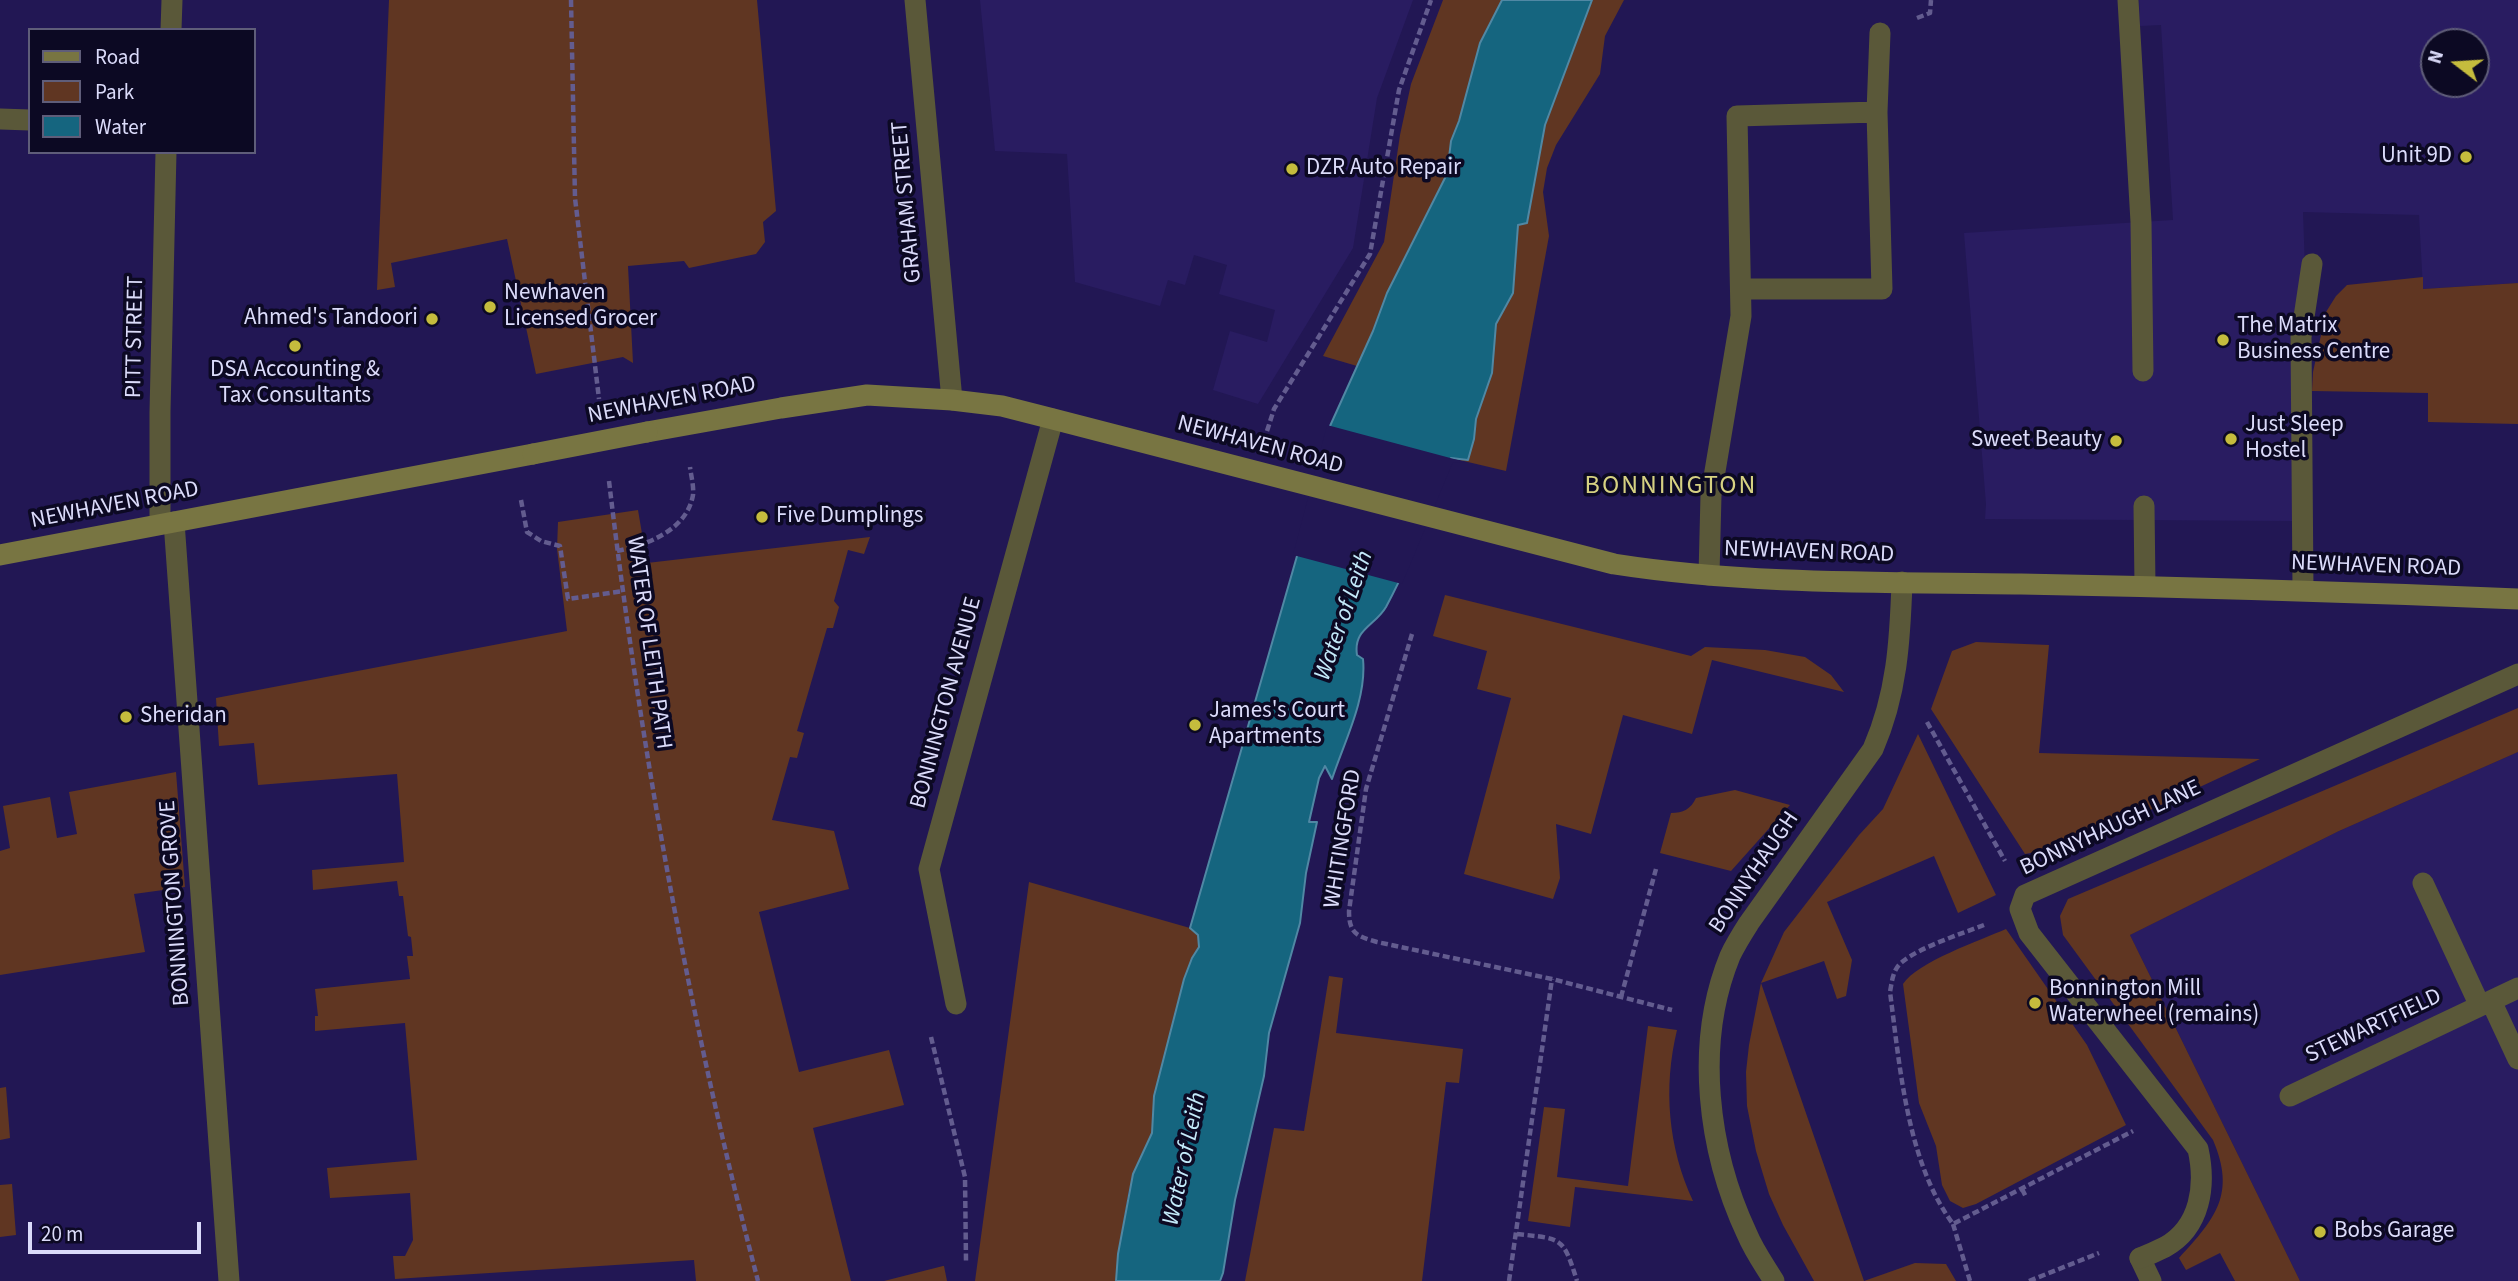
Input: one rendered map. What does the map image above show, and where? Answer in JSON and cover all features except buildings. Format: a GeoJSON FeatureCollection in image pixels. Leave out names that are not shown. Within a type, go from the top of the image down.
{"type":"FeatureCollection","features":[{"type":"Feature","properties":{"kind":"street"},"geometry":{"type":"LineString","coordinates":[[171,28],[172,0]]}},
{"type":"Feature","properties":{"kind":"street","name":"GRAHAM STREET"},"geometry":{"type":"LineString","coordinates":[[915,0],[952,400]]}},
{"type":"Feature","properties":{"kind":"street"},"geometry":{"type":"LineString","coordinates":[[2128,0],[2141,222],[2143,370]]}},
{"type":"Feature","properties":{"kind":"street"},"geometry":{"type":"LineString","coordinates":[[1741,289],[1882,289],[1877,111],[1880,33]]}},
{"type":"Feature","properties":{"kind":"street"},"geometry":{"type":"LineString","coordinates":[[1709,575],[1711,495],[1741,316],[1737,116],[1877,111]]}},
{"type":"Feature","properties":{"kind":"street"},"geometry":{"type":"LineString","coordinates":[[0,119],[28,120]]}},
{"type":"Feature","properties":{"kind":"street","name":"PITT STREET"},"geometry":{"type":"LineString","coordinates":[[166,154],[160,398],[167,523]]}},
{"type":"Feature","properties":{"kind":"street"},"geometry":{"type":"LineString","coordinates":[[2303,590],[2301,337],[2312,264]]}},
{"type":"Feature","properties":{"kind":"street","name":"NEWHAVEN ROAD"},"geometry":{"type":"LineString","coordinates":[[0,555],[647,432],[780,408],[867,396],[952,400],[1002,406],[1614,564],[1709,575],[1902,582],[2303,590],[2518,599]]}},
{"type":"Feature","properties":{"kind":"street","name":"BONNINGTON AVENUE"},"geometry":{"type":"LineString","coordinates":[[956,1004],[929,869],[1053,419]]}},
{"type":"Feature","properties":{"kind":"street"},"geometry":{"type":"LineString","coordinates":[[2144,506],[2146,586]]}},
{"type":"Feature","properties":{"kind":"street","name":"BONNINGTON GROVE"},"geometry":{"type":"LineString","coordinates":[[167,523],[229,1281]]}},
{"type":"Feature","properties":{"kind":"street","name":"BONNYHAUGH"},"geometry":{"type":"LineString","coordinates":[[1774,1281],[1747,1236],[1724,1175],[1713,1125],[1712,1031],[1720,987],[1735,946],[1749,923],[1873,749],[1886,719],[1896,675],[1902,582]]}},
{"type":"Feature","properties":{"kind":"street","name":"BONNYHAUGH LANE"},"geometry":{"type":"LineString","coordinates":[[2140,1258],[2168,1246],[2190,1224],[2201,1195],[2203,1173],[2198,1150],[2029,933],[2022,902],[2518,674]]}},
{"type":"Feature","properties":{"kind":"street","name":"STEWARTFIELD"},"geometry":{"type":"LineString","coordinates":[[2424,883],[2518,1059]]}},
{"type":"Feature","properties":{"kind":"street","name":"STEWARTFIELD"},"geometry":{"type":"LineString","coordinates":[[2290,1096],[2518,988]]}},
{"type":"Feature","properties":{"kind":"street"},"geometry":{"type":"LineString","coordinates":[[2140,1258],[2151,1281]]}},
{"type":"Feature","properties":{"kind":"path"},"geometry":{"type":"LineString","coordinates":[[571,0],[575,198],[599,402]]}},
{"type":"Feature","properties":{"kind":"path"},"geometry":{"type":"LineString","coordinates":[[1247,470],[1274,409],[1370,254],[1399,90],[1431,0]]}},
{"type":"Feature","properties":{"kind":"path","name":"WATER OF LEITH PATH"},"geometry":{"type":"LineString","coordinates":[[607,470],[661,845],[726,1160],[758,1281]]}},
{"type":"Feature","properties":{"kind":"path"},"geometry":{"type":"LineString","coordinates":[[617,551],[643,546],[662,536],[682,519],[693,495]]}},
{"type":"Feature","properties":{"kind":"path"},"geometry":{"type":"LineString","coordinates":[[527,532],[541,541],[560,546],[568,599],[623,591]]}},
{"type":"Feature","properties":{"kind":"path","name":"WHITINGFORD"},"geometry":{"type":"LineString","coordinates":[[1412,634],[1366,789],[1349,925],[1354,932],[1362,938],[1377,942],[1552,979],[1714,1020]]}},
{"type":"Feature","properties":{"kind":"path"},"geometry":{"type":"LineString","coordinates":[[1896,675],[1920,710],[2022,902],[1901,962],[1893,975],[1890,992],[1903,1094],[1929,1187],[1954,1224],[1970,1281]]}},
{"type":"Feature","properties":{"kind":"path"},"geometry":{"type":"LineString","coordinates":[[1620,997],[1656,869]]}},
{"type":"Feature","properties":{"kind":"path"},"geometry":{"type":"LineString","coordinates":[[1509,1281],[1552,979]]}},
{"type":"Feature","properties":{"kind":"path"},"geometry":{"type":"LineString","coordinates":[[956,1004],[925,1013],[965,1177],[965,1261]]}},
{"type":"Feature","properties":{"kind":"path"},"geometry":{"type":"LineString","coordinates":[[1954,1224],[2171,1112]]}},
{"type":"Feature","properties":{"kind":"path"},"geometry":{"type":"LineString","coordinates":[[2022,1189],[2025,1197]]}},
{"type":"Feature","properties":{"kind":"path"},"geometry":{"type":"LineString","coordinates":[[1517,1234],[1552,1238],[1561,1243],[1569,1255],[1577,1281]]}},
{"type":"Feature","properties":{"kind":"path"},"geometry":{"type":"LineString","coordinates":[[2029,1281],[2115,1246],[2140,1258]]}},
{"type":"Feature","properties":{"kind":"shaded area"},"geometry":{"type":"Polygon","coordinates":[[[980,0],[1413,0],[1377,98],[1353,248],[1258,404],[1213,390],[1230,331],[1267,342],[1275,310],[1219,294],[1227,265],[1194,255],[1185,285],[1168,280],[1160,306],[1075,282],[1067,154],[995,151],[980,0]]]}},
{"type":"Feature","properties":{"kind":"shaded area"},"geometry":{"type":"Polygon","coordinates":[[[2139,0],[2518,0],[2518,283],[2423,289],[2419,215],[2303,212],[2305,269],[2292,521],[1985,519],[1964,233],[2173,220],[2161,25],[2140,26],[2139,0]]]}},
{"type":"Feature","properties":{"kind":"shaded area"},"geometry":{"type":"Polygon","coordinates":[[[2518,752],[2518,1281],[2300,1281],[2130,935],[2339,831],[2518,752]]]}},
{"type":"Feature","properties":{"kind":"green space"},"geometry":{"type":"Polygon","coordinates":[[[389,0],[757,0],[776,211],[763,222],[765,242],[756,254],[689,268],[684,261],[628,266],[633,363],[623,357],[536,374],[507,239],[391,263],[395,287],[377,290],[389,0]]]}},
{"type":"Feature","properties":{"kind":"green space"},"geometry":{"type":"Polygon","coordinates":[[[1443,0],[1502,0],[1480,43],[1451,141],[1447,174],[1387,293],[1357,366],[1323,356],[1384,242],[1400,135],[1411,84],[1443,0]]]}},
{"type":"Feature","properties":{"kind":"green space"},"geometry":{"type":"Polygon","coordinates":[[[1592,0],[1624,0],[1605,36],[1600,74],[1556,145],[1547,168],[1543,192],[1549,236],[1506,471],[1451,458],[1474,439],[1476,419],[1492,373],[1496,324],[1513,293],[1518,225],[1536,167],[1545,125],[1592,0]]]}},
{"type":"Feature","properties":{"kind":"green space"},"geometry":{"type":"Polygon","coordinates":[[[2423,277],[2423,289],[2518,283],[2518,424],[2428,422],[2428,393],[2312,391],[2313,372],[2326,312],[2336,296],[2347,285],[2423,277]]]}},
{"type":"Feature","properties":{"kind":"green space"},"geometry":{"type":"Polygon","coordinates":[[[638,510],[647,563],[870,537],[864,554],[848,550],[834,601],[839,607],[833,628],[827,628],[797,731],[804,733],[797,758],[790,757],[772,820],[834,831],[849,889],[759,912],[799,1072],[889,1050],[904,1105],[813,1128],[851,1281],[696,1281],[694,1260],[395,1279],[393,1256],[405,1256],[413,1240],[410,1193],[330,1198],[327,1168],[417,1160],[405,1023],[315,1031],[315,1016],[318,1016],[315,989],[410,979],[407,956],[413,956],[403,896],[399,896],[397,881],[313,890],[312,870],[404,862],[397,774],[258,785],[254,743],[219,746],[216,698],[567,631],[557,549],[558,522],[638,510]]]}},
{"type":"Feature","properties":{"kind":"green space"},"geometry":{"type":"Polygon","coordinates":[[[1445,595],[1691,656],[1705,647],[1765,650],[1805,657],[1831,675],[1844,692],[1712,660],[1692,734],[1623,715],[1591,834],[1556,824],[1560,878],[1553,899],[1464,874],[1511,698],[1477,689],[1487,651],[1433,636],[1445,595]]]}},
{"type":"Feature","properties":{"kind":"green space"},"geometry":{"type":"Polygon","coordinates":[[[1976,642],[2049,645],[2039,753],[2260,759],[2075,845],[2025,854],[1931,709],[1952,651],[1976,642]]]}},
{"type":"Feature","properties":{"kind":"green space"},"geometry":{"type":"Polygon","coordinates":[[[2518,708],[2518,752],[2339,831],[2130,935],[2300,1281],[2235,1281],[2220,1253],[2186,1270],[2179,1258],[2212,1217],[2222,1191],[2220,1159],[2213,1140],[2063,935],[2060,916],[2068,899],[2518,708]]]}},
{"type":"Feature","properties":{"kind":"green space"},"geometry":{"type":"Polygon","coordinates":[[[1918,734],[1996,895],[1958,913],[1934,856],[1827,902],[1852,960],[1846,996],[1837,999],[1824,961],[1761,983],[1784,932],[1859,835],[1883,809],[1918,734]]]}},
{"type":"Feature","properties":{"kind":"green space"},"geometry":{"type":"Polygon","coordinates":[[[176,772],[185,887],[134,894],[145,952],[0,975],[0,851],[10,848],[3,806],[50,797],[57,838],[77,834],[69,792],[176,772]]]}},
{"type":"Feature","properties":{"kind":"green space"},"geometry":{"type":"Polygon","coordinates":[[[1735,790],[1790,805],[1731,871],[1660,853],[1671,813],[1686,810],[1696,798],[1735,790]]]}},
{"type":"Feature","properties":{"kind":"green space"},"geometry":{"type":"Polygon","coordinates":[[[1029,882],[1190,928],[1198,935],[1199,947],[1192,958],[1154,1096],[1152,1133],[1129,1190],[1116,1281],[975,1281],[1029,882]]]}},
{"type":"Feature","properties":{"kind":"green space"},"geometry":{"type":"Polygon","coordinates":[[[2006,929],[2087,1045],[2126,1125],[1976,1204],[1963,1208],[1950,1201],[1942,1185],[1936,1146],[1919,1103],[1903,984],[1910,976],[1935,960],[2006,929]]]}},
{"type":"Feature","properties":{"kind":"green space"},"geometry":{"type":"Polygon","coordinates":[[[1329,976],[1343,978],[1336,1033],[1463,1049],[1459,1083],[1446,1082],[1422,1281],[1245,1281],[1274,1128],[1304,1131],[1329,976]]]}},
{"type":"Feature","properties":{"kind":"green space"},"geometry":{"type":"Polygon","coordinates":[[[1761,983],[1864,1281],[1814,1281],[1769,1194],[1756,1151],[1747,1106],[1746,1072],[1749,1045],[1761,983]]]}},
{"type":"Feature","properties":{"kind":"green space"},"geometry":{"type":"Polygon","coordinates":[[[1648,1026],[1677,1030],[1670,1074],[1670,1117],[1678,1160],[1693,1201],[1575,1187],[1570,1227],[1528,1221],[1544,1107],[1565,1109],[1557,1177],[1628,1186],[1648,1026]]]}},
{"type":"Feature","properties":{"kind":"green space"},"geometry":{"type":"Polygon","coordinates":[[[6,1087],[10,1138],[0,1140],[0,1088],[6,1087]]]}},
{"type":"Feature","properties":{"kind":"green space"},"geometry":{"type":"Polygon","coordinates":[[[12,1184],[16,1235],[0,1237],[0,1185],[12,1184]]]}},
{"type":"Feature","properties":{"kind":"green space"},"geometry":{"type":"Polygon","coordinates":[[[1915,1263],[1946,1264],[1956,1281],[1864,1281],[1915,1263]]]}},
{"type":"Feature","properties":{"kind":"green space"},"geometry":{"type":"Polygon","coordinates":[[[943,1266],[947,1281],[884,1281],[943,1266]]]}},
{"type":"Feature","properties":{"kind":"water","name":"Water of Leith"},"geometry":{"type":"Polygon","coordinates":[[[1502,0],[1592,0],[1545,125],[1527,223],[1518,225],[1513,293],[1496,324],[1492,373],[1476,419],[1468,460],[1451,458],[1386,607],[1358,639],[1357,655],[1363,659],[1362,689],[1354,720],[1332,779],[1325,766],[1319,778],[1309,822],[1317,822],[1306,873],[1300,923],[1269,1033],[1264,1076],[1235,1200],[1220,1281],[1116,1281],[1118,1254],[1133,1174],[1152,1133],[1154,1096],[1184,979],[1199,947],[1198,935],[1190,928],[1297,556],[1330,426],[1373,331],[1387,293],[1447,174],[1451,141],[1480,43],[1502,0]]]}},
{"type":"Feature","properties":{"kind":"pier"},"geometry":{"type":"Polygon","coordinates":[[[1327,425],[1469,463],[1453,462],[1402,584],[1293,555],[1327,425]]]}},
{"type":"Feature","properties":{"kind":"place","name":"Unit 9D"},"geometry":{"type":"Point","coordinates":[2466,157]}},
{"type":"Feature","properties":{"kind":"place","name":"DZR Auto Repair"},"geometry":{"type":"Point","coordinates":[1292,169]}},
{"type":"Feature","properties":{"kind":"place","name":"Newhaven Licensed Grocer"},"geometry":{"type":"Point","coordinates":[490,307]}},
{"type":"Feature","properties":{"kind":"place","name":"Ahmed's Tandoori"},"geometry":{"type":"Point","coordinates":[432,319]}},
{"type":"Feature","properties":{"kind":"place","name":"The Matrix Business Centre"},"geometry":{"type":"Point","coordinates":[2223,340]}},
{"type":"Feature","properties":{"kind":"place","name":"DSA Accounting & Tax Consultants"},"geometry":{"type":"Point","coordinates":[295,346]}},
{"type":"Feature","properties":{"kind":"place","name":"Just Sleep Hostel"},"geometry":{"type":"Point","coordinates":[2231,439]}},
{"type":"Feature","properties":{"kind":"place","name":"Sweet Beauty"},"geometry":{"type":"Point","coordinates":[2116,441]}},
{"type":"Feature","properties":{"kind":"place","name":"Five Dumplings"},"geometry":{"type":"Point","coordinates":[762,517]}},
{"type":"Feature","properties":{"kind":"place","name":"Sheridan"},"geometry":{"type":"Point","coordinates":[126,717]}},
{"type":"Feature","properties":{"kind":"place","name":"James's Court Apartments"},"geometry":{"type":"Point","coordinates":[1195,725]}},
{"type":"Feature","properties":{"kind":"place","name":"Bonnington Mill Waterwheel (remains)"},"geometry":{"type":"Point","coordinates":[2035,1003]}},
{"type":"Feature","properties":{"kind":"place","name":"Bobs Garage"},"geometry":{"type":"Point","coordinates":[2320,1232]}},
{"type":"Feature","properties":{"kind":"district","name":"BONNINGTON"},"geometry":{"type":"Point","coordinates":[1671,487]}}]}
